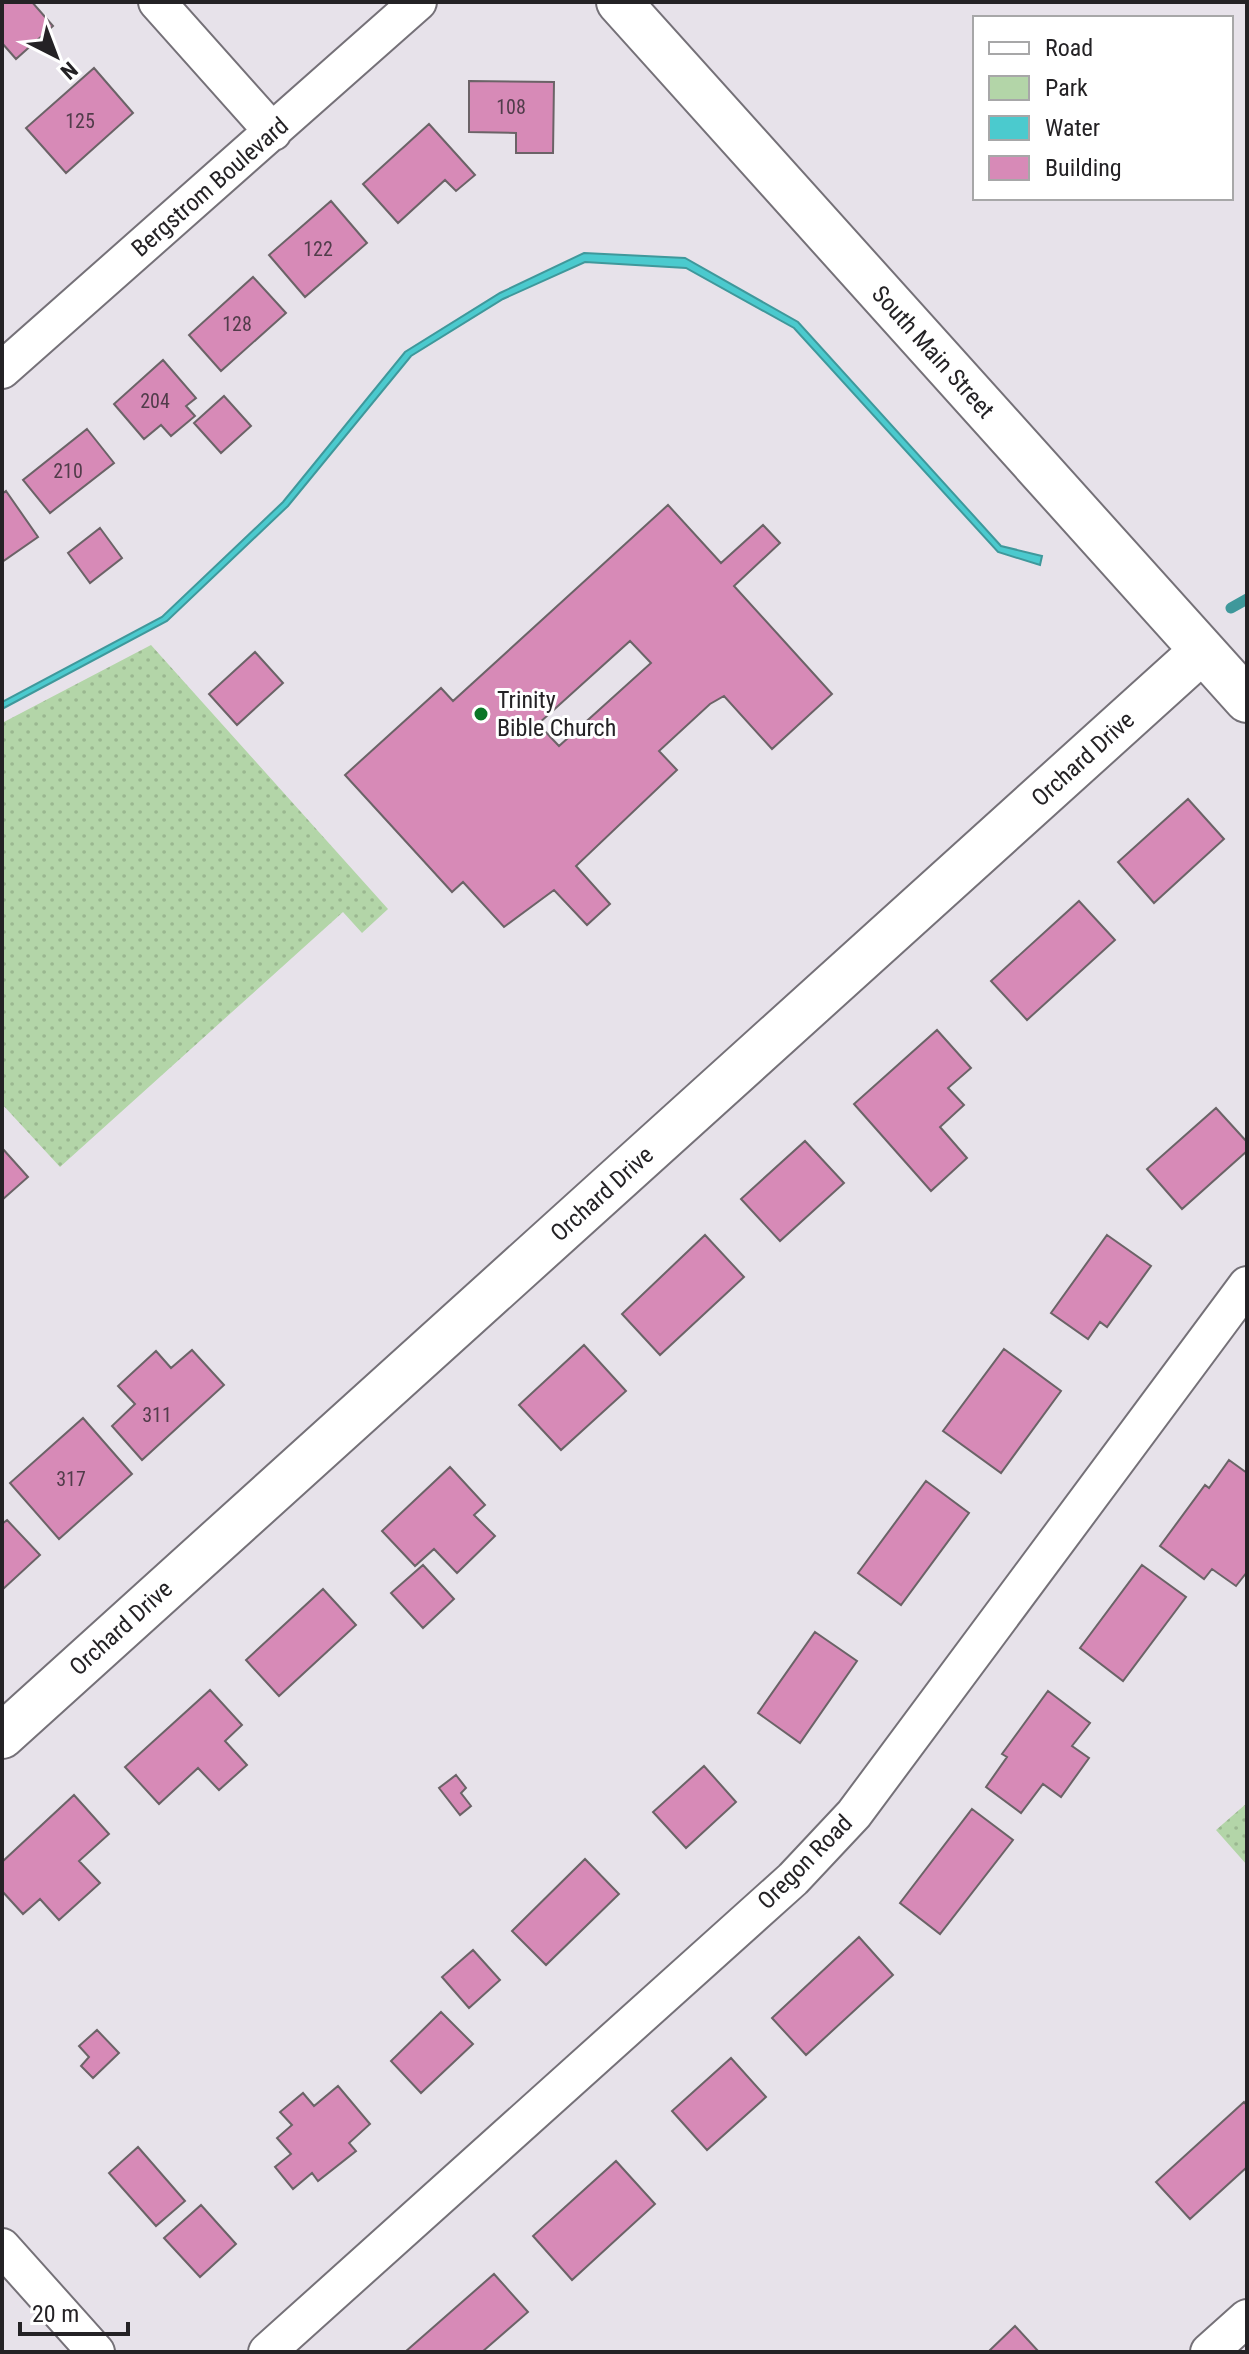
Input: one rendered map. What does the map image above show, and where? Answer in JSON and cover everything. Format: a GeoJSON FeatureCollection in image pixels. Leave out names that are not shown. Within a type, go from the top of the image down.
{"type":"FeatureCollection","features":[{"type":"Feature","properties":{"kind":"street"},"geometry":{"type":"LineString","coordinates":[[157,2],[273,132]]}},
{"type":"Feature","properties":{"kind":"street","name":"Bergstrom Boulevard"},"geometry":{"type":"LineString","coordinates":[[2,370],[418,2]]}},
{"type":"Feature","properties":{"kind":"street","name":"South Main Street"},"geometry":{"type":"LineString","coordinates":[[619,2],[1247,700]]}},
{"type":"Feature","properties":{"kind":"street","name":"Orchard Drive"},"geometry":{"type":"LineString","coordinates":[[2,1736],[1202,651]]}},
{"type":"Feature","properties":{"kind":"street","name":"Oregon Road"},"geometry":{"type":"LineString","coordinates":[[267,2352],[793,1879],[854,1814],[1247,1285]]}},
{"type":"Feature","properties":{"kind":"street"},"geometry":{"type":"LineString","coordinates":[[2,2247],[96,2352]]}},
{"type":"Feature","properties":{"kind":"street"},"geometry":{"type":"LineString","coordinates":[[1209,2352],[1247,2318]]}},
{"type":"Feature","properties":{"kind":"green space"},"geometry":{"type":"Polygon","coordinates":[[[151,645],[388,909],[362,933],[343,912],[60,1167],[2,1104],[2,723],[151,645]]]}},
{"type":"Feature","properties":{"kind":"green space"},"geometry":{"type":"Polygon","coordinates":[[[1247,1803],[1247,1865],[1216,1830],[1247,1803]]]}},
{"type":"Feature","properties":{"kind":"water"},"geometry":{"type":"Polygon","coordinates":[[[584,253],[685,258],[798,322],[1001,546],[1042,556],[1040,565],[998,552],[794,328],[686,268],[585,262],[503,299],[411,356],[288,506],[167,621],[2,709],[2,702],[162,617],[283,502],[405,352],[500,293],[584,253]]]}},
{"type":"Feature","properties":{"kind":"building"},"geometry":{"type":"Polygon","coordinates":[[[2,2],[32,2],[53,26],[16,59],[2,43],[2,2]]]}},
{"type":"Feature","properties":{"kind":"building"},"geometry":{"type":"Polygon","coordinates":[[[94,68],[133,113],[66,173],[26,128],[94,68]]]}},
{"type":"Feature","properties":{"kind":"building"},"geometry":{"type":"Polygon","coordinates":[[[469,81],[554,82],[553,153],[516,153],[516,133],[469,132],[469,81]]]}},
{"type":"Feature","properties":{"kind":"building"},"geometry":{"type":"Polygon","coordinates":[[[429,124],[475,175],[456,191],[445,180],[398,223],[363,184],[429,124]]]}},
{"type":"Feature","properties":{"kind":"building"},"geometry":{"type":"Polygon","coordinates":[[[331,201],[367,243],[305,297],[269,255],[331,201]]]}},
{"type":"Feature","properties":{"kind":"building"},"geometry":{"type":"Polygon","coordinates":[[[253,277],[286,313],[221,371],[189,335],[253,277]]]}},
{"type":"Feature","properties":{"kind":"building"},"geometry":{"type":"Polygon","coordinates":[[[163,360],[196,398],[186,406],[195,416],[171,436],[161,425],[144,439],[114,404],[163,360]]]}},
{"type":"Feature","properties":{"kind":"building"},"geometry":{"type":"Polygon","coordinates":[[[224,396],[251,426],[221,453],[194,423],[224,396]]]}},
{"type":"Feature","properties":{"kind":"building"},"geometry":{"type":"Polygon","coordinates":[[[87,429],[114,463],[50,513],[23,480],[87,429]]]}},
{"type":"Feature","properties":{"kind":"building"},"geometry":{"type":"Polygon","coordinates":[[[6,491],[38,537],[2,562],[2,494],[6,491]]]}},
{"type":"Feature","properties":{"kind":"building","name":"Trinity Bible Church"},"geometry":{"type":"Polygon","coordinates":[[[668,505],[721,563],[763,525],[780,543],[734,586],[832,694],[772,749],[724,696],[710,704],[659,751],[677,770],[576,866],[610,904],[587,925],[554,890],[504,927],[463,882],[452,892],[345,775],[441,688],[453,701],[668,505]],[[630,641],[538,724],[559,746],[651,663],[630,641]]]}},
{"type":"Feature","properties":{"kind":"building"},"geometry":{"type":"Polygon","coordinates":[[[100,528],[122,558],[90,583],[68,553],[100,528]]]}},
{"type":"Feature","properties":{"kind":"building"},"geometry":{"type":"Polygon","coordinates":[[[255,652],[283,683],[237,725],[209,694],[255,652]]]}},
{"type":"Feature","properties":{"kind":"building"},"geometry":{"type":"Polygon","coordinates":[[[1188,799],[1224,839],[1154,903],[1118,862],[1188,799]]]}},
{"type":"Feature","properties":{"kind":"building"},"geometry":{"type":"Polygon","coordinates":[[[1079,901],[1115,940],[1027,1020],[991,981],[1079,901]]]}},
{"type":"Feature","properties":{"kind":"building"},"geometry":{"type":"Polygon","coordinates":[[[937,1030],[971,1068],[948,1088],[964,1105],[940,1127],[967,1158],[931,1191],[854,1104],[937,1030]]]}},
{"type":"Feature","properties":{"kind":"building"},"geometry":{"type":"Polygon","coordinates":[[[1216,1108],[1247,1142],[1247,1151],[1182,1209],[1147,1169],[1216,1108]]]}},
{"type":"Feature","properties":{"kind":"building"},"geometry":{"type":"Polygon","coordinates":[[[805,1141],[844,1183],[780,1241],[741,1199],[805,1141]]]}},
{"type":"Feature","properties":{"kind":"building"},"geometry":{"type":"Polygon","coordinates":[[[2,1148],[28,1177],[2,1200],[2,1148]]]}},
{"type":"Feature","properties":{"kind":"building"},"geometry":{"type":"Polygon","coordinates":[[[705,1235],[744,1277],[660,1355],[622,1314],[705,1235]]]}},
{"type":"Feature","properties":{"kind":"building"},"geometry":{"type":"Polygon","coordinates":[[[1107,1235],[1151,1266],[1107,1327],[1100,1322],[1088,1339],[1051,1313],[1107,1235]]]}},
{"type":"Feature","properties":{"kind":"building"},"geometry":{"type":"Polygon","coordinates":[[[584,1345],[626,1391],[561,1450],[519,1405],[584,1345]]]}},
{"type":"Feature","properties":{"kind":"building"},"geometry":{"type":"Polygon","coordinates":[[[1004,1349],[1061,1391],[1001,1473],[943,1431],[1004,1349]]]}},
{"type":"Feature","properties":{"kind":"building"},"geometry":{"type":"Polygon","coordinates":[[[192,1350],[224,1385],[142,1460],[112,1426],[135,1404],[118,1386],[156,1351],[171,1368],[192,1350]]]}},
{"type":"Feature","properties":{"kind":"building"},"geometry":{"type":"Polygon","coordinates":[[[83,1418],[132,1474],[59,1539],[10,1483],[83,1418]]]}},
{"type":"Feature","properties":{"kind":"building"},"geometry":{"type":"Polygon","coordinates":[[[1229,1460],[1247,1473],[1247,1572],[1236,1586],[1212,1569],[1204,1579],[1160,1546],[1205,1485],[1209,1488],[1229,1460]]]}},
{"type":"Feature","properties":{"kind":"building"},"geometry":{"type":"Polygon","coordinates":[[[450,1467],[485,1505],[474,1515],[495,1536],[457,1573],[434,1549],[415,1566],[382,1531],[450,1467]]]}},
{"type":"Feature","properties":{"kind":"building"},"geometry":{"type":"Polygon","coordinates":[[[926,1481],[969,1513],[901,1605],[858,1573],[926,1481]]]}},
{"type":"Feature","properties":{"kind":"building"},"geometry":{"type":"Polygon","coordinates":[[[7,1520],[40,1555],[2,1590],[2,1524],[7,1520]]]}},
{"type":"Feature","properties":{"kind":"building"},"geometry":{"type":"Polygon","coordinates":[[[423,1565],[454,1599],[423,1628],[391,1593],[423,1565]]]}},
{"type":"Feature","properties":{"kind":"building"},"geometry":{"type":"Polygon","coordinates":[[[1142,1565],[1186,1597],[1123,1681],[1080,1648],[1142,1565]]]}},
{"type":"Feature","properties":{"kind":"building"},"geometry":{"type":"Polygon","coordinates":[[[323,1589],[356,1625],[279,1696],[246,1660],[323,1589]]]}},
{"type":"Feature","properties":{"kind":"building"},"geometry":{"type":"Polygon","coordinates":[[[815,1632],[857,1661],[800,1743],[758,1713],[815,1632]]]}},
{"type":"Feature","properties":{"kind":"building"},"geometry":{"type":"Polygon","coordinates":[[[210,1690],[242,1725],[225,1741],[247,1765],[219,1790],[198,1768],[159,1804],[125,1767],[210,1690]]]}},
{"type":"Feature","properties":{"kind":"building"},"geometry":{"type":"Polygon","coordinates":[[[1048,1691],[1090,1723],[1072,1746],[1089,1758],[1061,1797],[1043,1784],[1021,1813],[986,1787],[1007,1757],[1002,1754],[1048,1691]]]}},
{"type":"Feature","properties":{"kind":"building"},"geometry":{"type":"Polygon","coordinates":[[[704,1766],[736,1802],[686,1848],[653,1812],[704,1766]]]}},
{"type":"Feature","properties":{"kind":"building"},"geometry":{"type":"Polygon","coordinates":[[[456,1775],[466,1788],[461,1793],[471,1806],[460,1815],[439,1788],[456,1775]]]}},
{"type":"Feature","properties":{"kind":"building"},"geometry":{"type":"Polygon","coordinates":[[[74,1795],[109,1834],[79,1861],[100,1883],[59,1920],[40,1899],[23,1914],[2,1891],[2,1862],[74,1795]]]}},
{"type":"Feature","properties":{"kind":"building"},"geometry":{"type":"Polygon","coordinates":[[[972,1809],[1013,1840],[940,1934],[900,1903],[972,1809]]]}},
{"type":"Feature","properties":{"kind":"building"},"geometry":{"type":"Polygon","coordinates":[[[585,1859],[619,1894],[546,1965],[512,1931],[585,1859]]]}},
{"type":"Feature","properties":{"kind":"building"},"geometry":{"type":"Polygon","coordinates":[[[859,1937],[893,1975],[806,2055],[772,2018],[859,1937]]]}},
{"type":"Feature","properties":{"kind":"building"},"geometry":{"type":"Polygon","coordinates":[[[473,1950],[500,1980],[469,2008],[442,1977],[473,1950]]]}},
{"type":"Feature","properties":{"kind":"building"},"geometry":{"type":"Polygon","coordinates":[[[441,2012],[473,2044],[421,2093],[391,2061],[441,2012]]]}},
{"type":"Feature","properties":{"kind":"building"},"geometry":{"type":"Polygon","coordinates":[[[97,2030],[119,2053],[93,2078],[81,2066],[89,2057],[79,2046],[97,2030]]]}},
{"type":"Feature","properties":{"kind":"building"},"geometry":{"type":"Polygon","coordinates":[[[731,2058],[766,2097],[707,2150],[672,2111],[731,2058]]]}},
{"type":"Feature","properties":{"kind":"building"},"geometry":{"type":"Polygon","coordinates":[[[338,2086],[370,2124],[349,2143],[356,2151],[318,2181],[312,2173],[293,2189],[275,2167],[291,2154],[277,2138],[292,2125],[280,2112],[303,2093],[314,2106],[338,2086]]]}},
{"type":"Feature","properties":{"kind":"building"},"geometry":{"type":"Polygon","coordinates":[[[1244,2102],[1247,2106],[1247,2167],[1190,2219],[1156,2182],[1244,2102]]]}},
{"type":"Feature","properties":{"kind":"building"},"geometry":{"type":"Polygon","coordinates":[[[138,2147],[185,2201],[156,2226],[109,2173],[138,2147]]]}},
{"type":"Feature","properties":{"kind":"building"},"geometry":{"type":"Polygon","coordinates":[[[616,2161],[655,2204],[572,2280],[533,2236],[616,2161]]]}},
{"type":"Feature","properties":{"kind":"building"},"geometry":{"type":"Polygon","coordinates":[[[201,2205],[236,2244],[200,2277],[164,2238],[201,2205]]]}},
{"type":"Feature","properties":{"kind":"building"},"geometry":{"type":"Polygon","coordinates":[[[494,2274],[528,2312],[482,2352],[405,2352],[494,2274]]]}},
{"type":"Feature","properties":{"kind":"building"},"geometry":{"type":"Polygon","coordinates":[[[1015,2326],[1039,2352],[988,2352],[1015,2326]]]}},
{"type":"Feature","properties":{"kind":"waterway"},"geometry":{"type":"LineString","coordinates":[[1231,608],[1247,599]]}},
{"type":"Feature","properties":{"kind":"place","name":"Trinity Bible Church"},"geometry":{"type":"Point","coordinates":[481,714]}}]}
